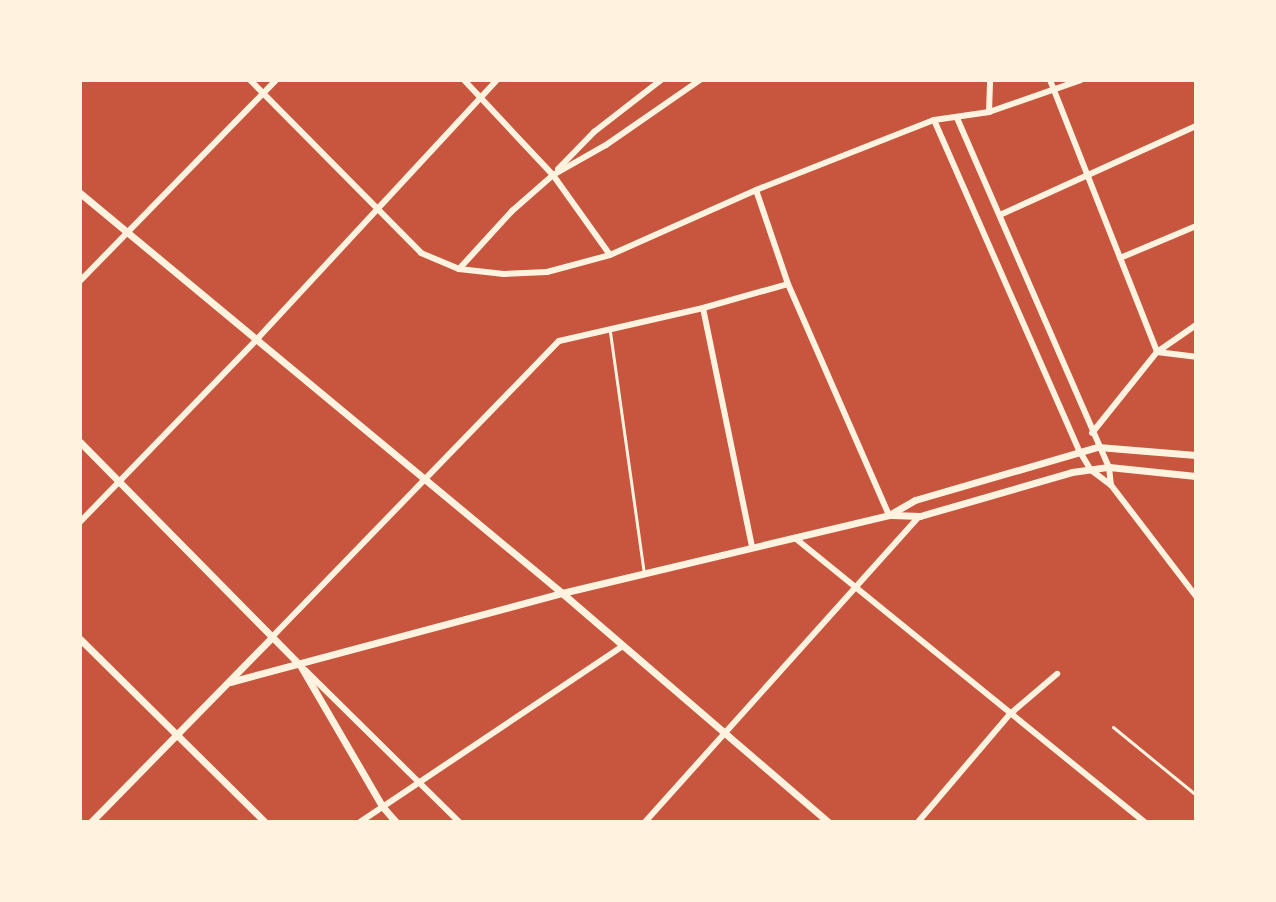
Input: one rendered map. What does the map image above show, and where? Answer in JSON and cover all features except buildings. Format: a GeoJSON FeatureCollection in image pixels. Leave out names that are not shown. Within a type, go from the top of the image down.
{"type":"FeatureCollection","features":[{"type":"Feature","properties":{"kind":"street"},"geometry":{"type":"LineString","coordinates":[[250,80],[265,91],[421,253],[459,269],[504,274],[547,272],[610,255],[756,190],[934,120],[989,112],[1054,92],[1081,80]]}},
{"type":"Feature","properties":{"kind":"street"},"geometry":{"type":"LineString","coordinates":[[80,281],[276,80]]}},
{"type":"Feature","properties":{"kind":"street"},"geometry":{"type":"LineString","coordinates":[[464,80],[553,175],[610,255]]}},
{"type":"Feature","properties":{"kind":"street"},"geometry":{"type":"LineString","coordinates":[[80,522],[258,338],[497,80]]}},
{"type":"Feature","properties":{"kind":"street"},"geometry":{"type":"LineString","coordinates":[[459,269],[512,211],[553,175],[594,132],[661,80]]}},
{"type":"Feature","properties":{"kind":"street"},"geometry":{"type":"LineString","coordinates":[[553,175],[606,145],[700,80]]}},
{"type":"Feature","properties":{"kind":"street"},"geometry":{"type":"LineString","coordinates":[[989,112],[990,80]]}},
{"type":"Feature","properties":{"kind":"street"},"geometry":{"type":"LineString","coordinates":[[1050,80],[1085,176],[1157,352]]}},
{"type":"Feature","properties":{"kind":"street"},"geometry":{"type":"LineString","coordinates":[[957,118],[1002,214],[1092,433],[1109,467],[1111,485]]}},
{"type":"Feature","properties":{"kind":"street"},"geometry":{"type":"LineString","coordinates":[[934,120],[1080,452],[1091,470],[1111,485],[1196,596]]}},
{"type":"Feature","properties":{"kind":"street"},"geometry":{"type":"LineString","coordinates":[[1002,214],[1196,126]]}},
{"type":"Feature","properties":{"kind":"street"},"geometry":{"type":"LineString","coordinates":[[756,190],[788,284],[889,515]]}},
{"type":"Feature","properties":{"kind":"street"},"geometry":{"type":"LineString","coordinates":[[80,193],[562,593],[621,647],[828,822]]}},
{"type":"Feature","properties":{"kind":"street"},"geometry":{"type":"LineString","coordinates":[[1120,258],[1196,226]]}},
{"type":"Feature","properties":{"kind":"street"},"geometry":{"type":"LineString","coordinates":[[91,822],[230,682],[423,477],[559,341],[703,308],[788,284]]}},
{"type":"Feature","properties":{"kind":"street"},"geometry":{"type":"LineString","coordinates":[[703,308],[752,547]]}},
{"type":"Feature","properties":{"kind":"street"},"geometry":{"type":"LineString","coordinates":[[1092,433],[1157,352],[1196,325]]}},
{"type":"Feature","properties":{"kind":"street"},"geometry":{"type":"LineString","coordinates":[[1157,352],[1196,357]]}},
{"type":"Feature","properties":{"kind":"street"},"geometry":{"type":"LineString","coordinates":[[80,442],[459,822]]}},
{"type":"Feature","properties":{"kind":"street"},"geometry":{"type":"LineString","coordinates":[[889,515],[915,500],[1098,447],[1196,455]]}},
{"type":"Feature","properties":{"kind":"street"},"geometry":{"type":"LineString","coordinates":[[230,682],[562,593],[889,515],[920,516],[1072,472],[1109,467],[1196,476]]}},
{"type":"Feature","properties":{"kind":"street"},"geometry":{"type":"LineString","coordinates":[[645,822],[920,516]]}},
{"type":"Feature","properties":{"kind":"street"},"geometry":{"type":"LineString","coordinates":[[795,538],[1145,822]]}},
{"type":"Feature","properties":{"kind":"street"},"geometry":{"type":"LineString","coordinates":[[80,639],[265,822]]}},
{"type":"Feature","properties":{"kind":"street"},"geometry":{"type":"LineString","coordinates":[[360,822],[621,647]]}},
{"type":"Feature","properties":{"kind":"street"},"geometry":{"type":"LineString","coordinates":[[300,665],[382,806],[396,822]]}},
{"type":"Feature","properties":{"kind":"street"},"geometry":{"type":"LineString","coordinates":[[918,822],[1010,714],[1057,674]]}},
{"type":"Feature","properties":{"kind":"lane"},"geometry":{"type":"LineString","coordinates":[[610,331],[644,573]]}},
{"type":"Feature","properties":{"kind":"lane"},"geometry":{"type":"LineString","coordinates":[[1113,727],[1196,795]]}}]}
